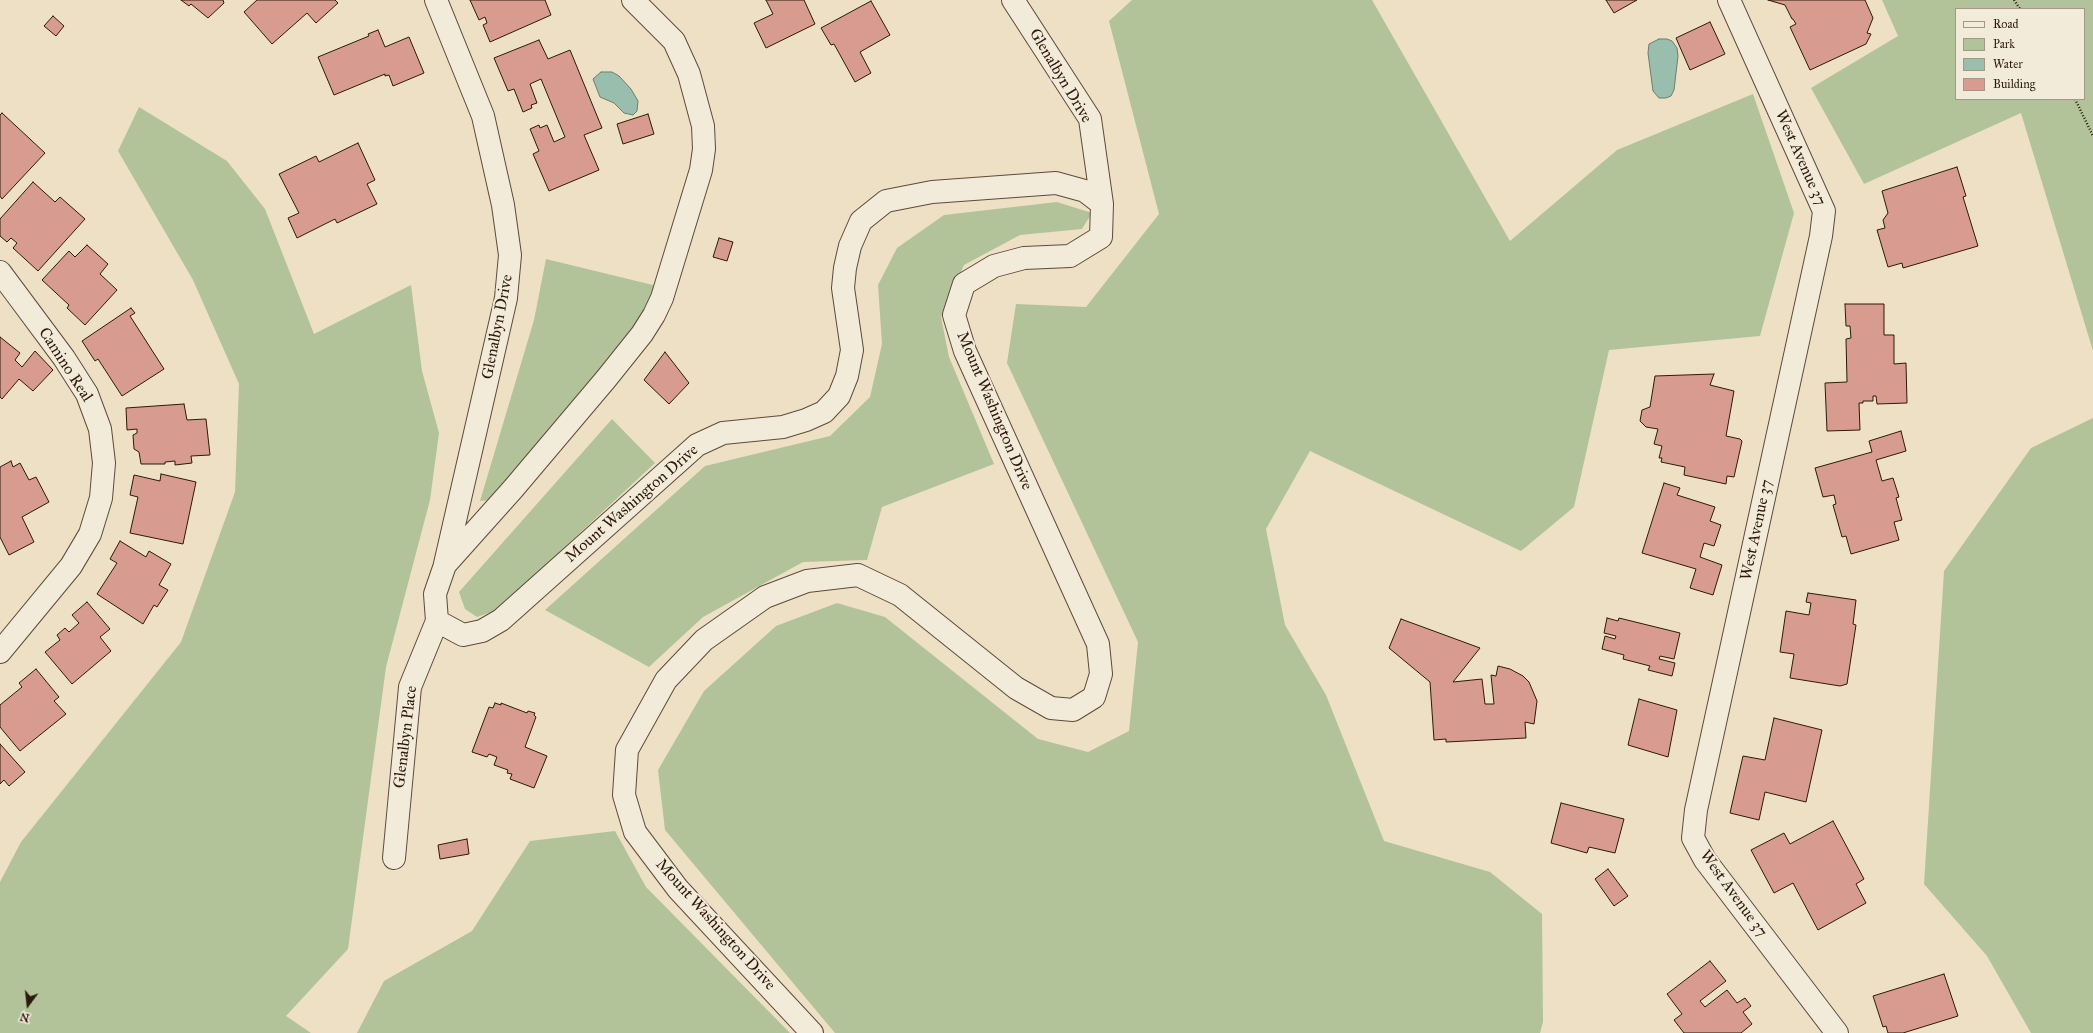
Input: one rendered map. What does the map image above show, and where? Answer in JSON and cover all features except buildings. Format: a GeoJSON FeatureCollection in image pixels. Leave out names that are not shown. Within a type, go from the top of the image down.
{"type":"FeatureCollection","features":[{"type":"Feature","properties":{"kind":"street","name":"Glenalbyn Drive"},"geometry":{"type":"LineString","coordinates":[[436,0],[483,116],[503,206],[510,255],[506,298],[445,565]]}},
{"type":"Feature","properties":{"kind":"street"},"geometry":{"type":"LineString","coordinates":[[437,621],[435,594],[445,565],[606,379],[642,334],[654,316],[662,298],[701,170],[704,149],[703,126],[690,74],[674,41],[664,29],[633,0]]}},
{"type":"Feature","properties":{"kind":"street","name":"Glenalbyn Drive"},"geometry":{"type":"LineString","coordinates":[[1013,0],[1090,119],[1102,204]]}},
{"type":"Feature","properties":{"kind":"street","name":"West Avenue 37"},"geometry":{"type":"LineString","coordinates":[[1729,0],[1824,211],[1821,236],[1698,803],[1693,838],[1704,860],[1837,1033]]}},
{"type":"Feature","properties":{"kind":"street","name":"Mount Washington Drive"},"geometry":{"type":"LineString","coordinates":[[437,621],[463,635],[482,631],[501,620],[697,445],[722,433],[782,427],[806,420],[824,412],[839,396],[847,376],[852,350],[843,288],[845,268],[850,246],[861,221],[886,202],[932,192],[1056,183],[1085,191],[1102,204],[1101,237],[1070,256],[1024,258],[994,266],[964,284],[954,315],[965,351],[1098,644],[1101,674],[1094,697],[1073,710],[1051,708],[1016,688],[900,596],[858,575],[808,581],[765,597],[704,640],[666,680],[627,750],[624,795],[635,832],[678,889],[812,1033]]}},
{"type":"Feature","properties":{"kind":"street","name":"Camino Real"},"geometry":{"type":"LineString","coordinates":[[0,272],[64,358],[87,394],[100,429],[104,463],[101,498],[90,534],[71,566],[0,652]]}},
{"type":"Feature","properties":{"kind":"street","name":"Glenalbyn Place"},"geometry":{"type":"LineString","coordinates":[[394,858],[410,687],[437,621]]}},
{"type":"Feature","properties":{"kind":"path"},"geometry":{"type":"LineString","coordinates":[[2075,100],[2093,136]]}},
{"type":"Feature","properties":{"kind":"green space"},"geometry":{"type":"Polygon","coordinates":[[[1132,0],[1372,0],[1510,241],[1617,150],[1753,94],[1794,213],[1760,336],[1609,350],[1574,507],[1521,551],[1310,451],[1266,529],[1285,625],[1326,695],[1384,841],[1490,872],[1542,914],[1543,1022],[1540,1033],[835,1033],[665,830],[658,770],[704,691],[776,626],[837,603],[885,617],[1038,739],[1088,752],[1129,731],[1138,642],[1007,363],[1016,304],[1086,307],[1159,214],[1109,21],[1132,0]]]}},
{"type":"Feature","properties":{"kind":"green space"},"geometry":{"type":"Polygon","coordinates":[[[1882,0],[2093,0],[2093,351],[2021,113],[1864,184],[1811,88],[1898,36],[1882,0]]]}},
{"type":"Feature","properties":{"kind":"green space"},"geometry":{"type":"Polygon","coordinates":[[[139,107],[227,161],[265,209],[314,334],[411,285],[422,371],[439,433],[430,500],[386,667],[348,949],[286,1016],[311,1033],[0,1033],[0,882],[21,842],[181,642],[235,492],[239,384],[193,280],[118,151],[139,107]]]}},
{"type":"Feature","properties":{"kind":"green space"},"geometry":{"type":"Polygon","coordinates":[[[1057,202],[1092,213],[1082,229],[1020,235],[964,265],[941,317],[949,357],[994,464],[882,507],[867,560],[803,562],[703,617],[649,667],[545,610],[705,466],[830,436],[870,397],[882,344],[878,285],[897,248],[944,215],[1057,202]]]}},
{"type":"Feature","properties":{"kind":"green space"},"geometry":{"type":"Polygon","coordinates":[[[546,259],[657,286],[641,320],[625,342],[492,500],[480,501],[534,320],[546,259]]]}},
{"type":"Feature","properties":{"kind":"green space"},"geometry":{"type":"Polygon","coordinates":[[[2093,418],[2093,1033],[2031,1033],[1987,956],[1924,884],[1944,571],[2031,448],[2093,418]]]}},
{"type":"Feature","properties":{"kind":"green space"},"geometry":{"type":"Polygon","coordinates":[[[612,419],[655,463],[497,610],[477,617],[465,609],[459,592],[612,419]]]}},
{"type":"Feature","properties":{"kind":"green space"},"geometry":{"type":"Polygon","coordinates":[[[615,831],[646,887],[790,1033],[357,1033],[384,981],[472,931],[530,841],[615,831]]]}},
{"type":"Feature","properties":{"kind":"water"},"geometry":{"type":"Polygon","coordinates":[[[1659,39],[1667,39],[1672,41],[1677,48],[1678,56],[1674,90],[1671,96],[1666,98],[1659,98],[1653,91],[1648,53],[1649,44],[1659,39]]]}},
{"type":"Feature","properties":{"kind":"water"},"geometry":{"type":"Polygon","coordinates":[[[601,72],[612,72],[619,76],[631,89],[638,101],[637,111],[633,115],[624,113],[614,103],[600,97],[593,79],[601,72]]]}}]}
